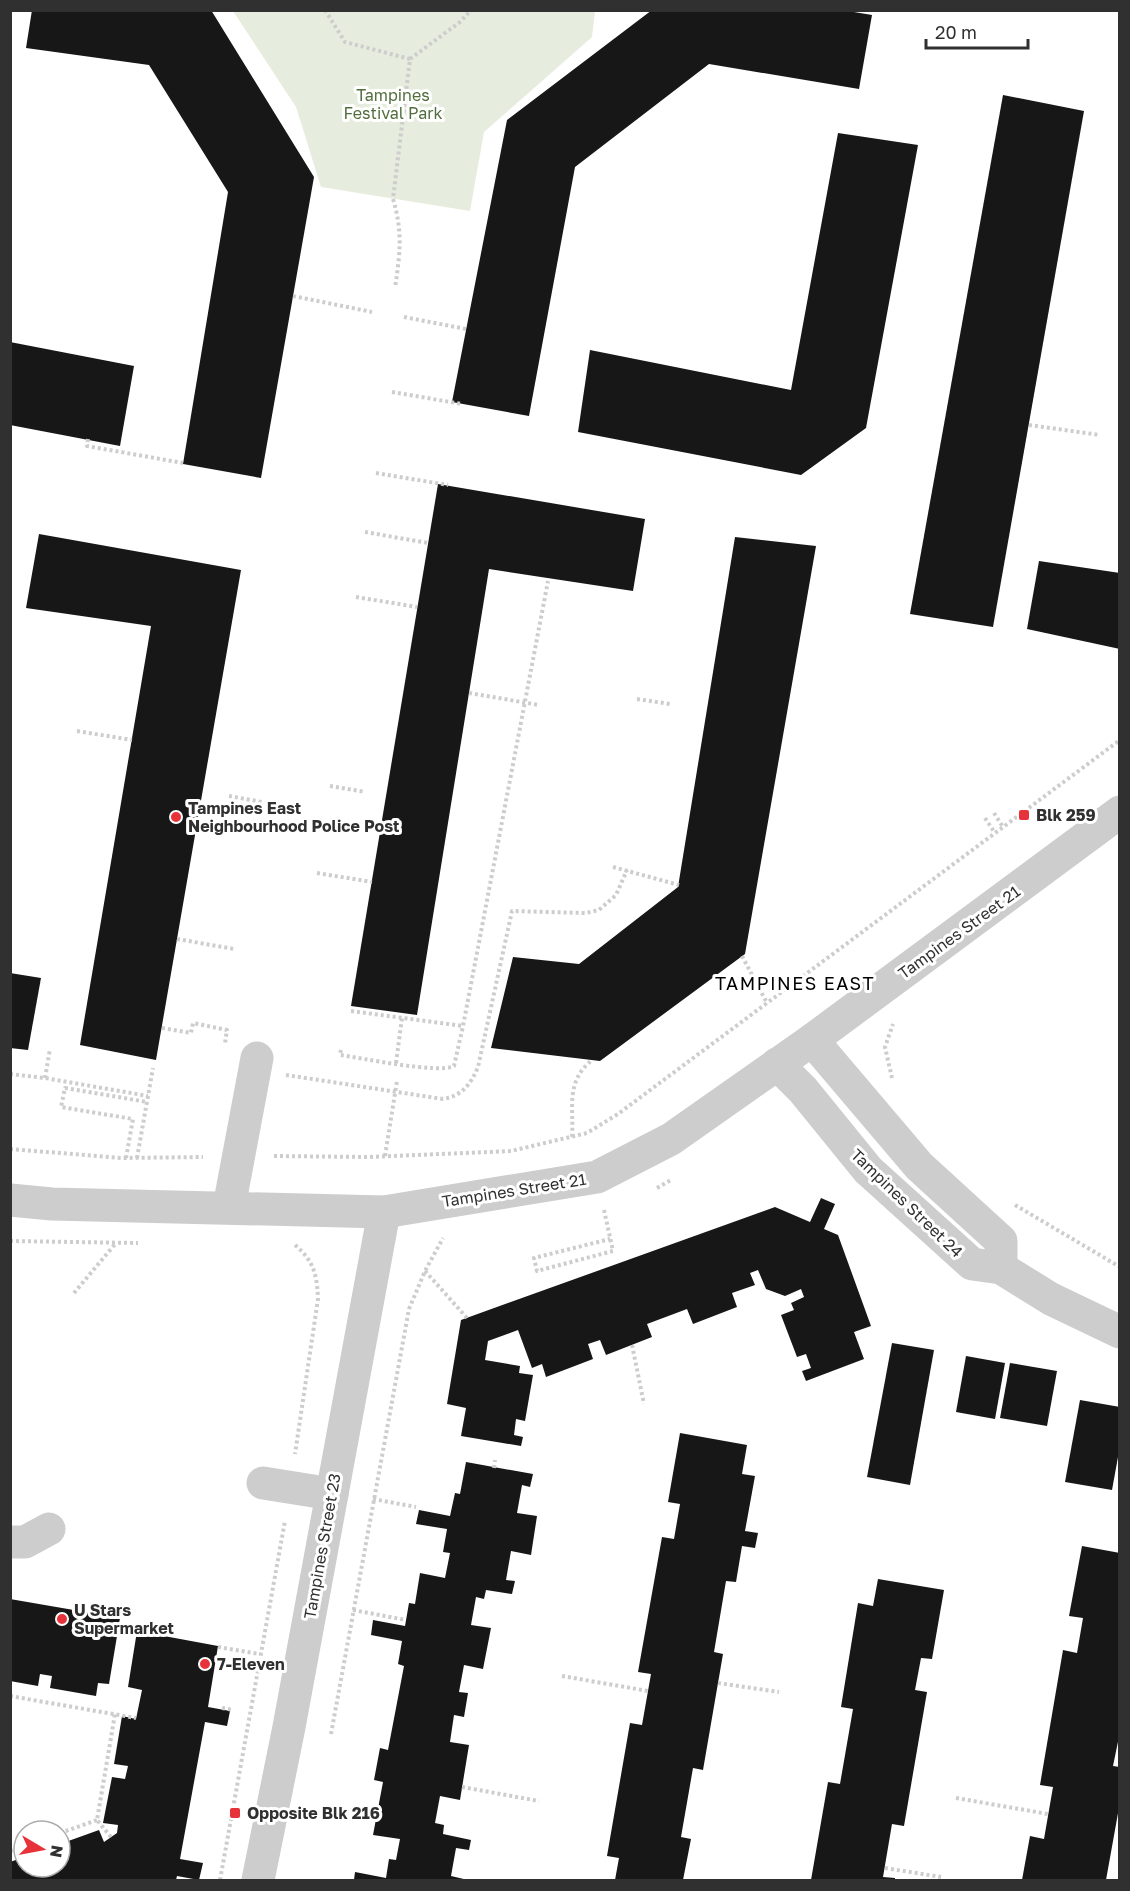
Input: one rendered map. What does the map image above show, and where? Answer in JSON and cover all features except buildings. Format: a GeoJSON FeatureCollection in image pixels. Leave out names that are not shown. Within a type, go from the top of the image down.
{"type":"FeatureCollection","features":[{"type":"Feature","properties":{"kind":"street","name":"Tampines Street 21"},"geometry":{"type":"LineString","coordinates":[[10,1200],[52,1204],[384,1212],[597,1177],[671,1139],[812,1040],[1119,812]]}},
{"type":"Feature","properties":{"kind":"street"},"geometry":{"type":"LineString","coordinates":[[812,1040],[919,1166],[1001,1241],[1001,1268]]}},
{"type":"Feature","properties":{"kind":"street","name":"Tampines Street 24"},"geometry":{"type":"LineString","coordinates":[[777,1064],[803,1090],[829,1124],[878,1179],[972,1264],[1001,1268],[1051,1299],[1119,1332]]}},
{"type":"Feature","properties":{"kind":"street"},"geometry":{"type":"LineString","coordinates":[[229,1207],[238,1156],[268,1066]]}},
{"type":"Feature","properties":{"kind":"street","name":"Tampines Street 23"},"geometry":{"type":"LineString","coordinates":[[258,1881],[290,1727],[384,1212]]}},
{"type":"Feature","properties":{"kind":"street"},"geometry":{"type":"LineString","coordinates":[[263,1483],[332,1494]]}},
{"type":"Feature","properties":{"kind":"street"},"geometry":{"type":"LineString","coordinates":[[10,1542],[25,1542],[49,1529]]}},
{"type":"Feature","properties":{"kind":"path"},"geometry":{"type":"LineString","coordinates":[[324,10],[345,42],[410,59]]}},
{"type":"Feature","properties":{"kind":"path"},"geometry":{"type":"LineString","coordinates":[[394,288],[401,235],[393,199],[410,59],[460,22],[471,10]]}},
{"type":"Feature","properties":{"kind":"path"},"geometry":{"type":"LineString","coordinates":[[293,296],[372,312]]}},
{"type":"Feature","properties":{"kind":"path"},"geometry":{"type":"LineString","coordinates":[[404,317],[466,329]]}},
{"type":"Feature","properties":{"kind":"path"},"geometry":{"type":"LineString","coordinates":[[392,392],[462,404]]}},
{"type":"Feature","properties":{"kind":"path"},"geometry":{"type":"LineString","coordinates":[[1029,425],[1100,435]]}},
{"type":"Feature","properties":{"kind":"path"},"geometry":{"type":"LineString","coordinates":[[88,439],[87,446],[183,463]]}},
{"type":"Feature","properties":{"kind":"path"},"geometry":{"type":"LineString","coordinates":[[376,473],[448,486]]}},
{"type":"Feature","properties":{"kind":"path"},"geometry":{"type":"LineString","coordinates":[[365,532],[428,543]]}},
{"type":"Feature","properties":{"kind":"path"},"geometry":{"type":"LineString","coordinates":[[341,1050],[340,1055],[396,1063],[450,1068],[454,1066],[548,582]]}},
{"type":"Feature","properties":{"kind":"path"},"geometry":{"type":"LineString","coordinates":[[356,597],[417,607]]}},
{"type":"Feature","properties":{"kind":"path"},"geometry":{"type":"LineString","coordinates":[[469,693],[539,705]]}},
{"type":"Feature","properties":{"kind":"path"},"geometry":{"type":"LineString","coordinates":[[637,699],[670,704]]}},
{"type":"Feature","properties":{"kind":"path"},"geometry":{"type":"LineString","coordinates":[[77,731],[132,740]]}},
{"type":"Feature","properties":{"kind":"path"},"geometry":{"type":"LineString","coordinates":[[10,1149],[124,1158],[385,1156],[511,1151],[587,1133],[618,1114],[1119,740]]}},
{"type":"Feature","properties":{"kind":"path"},"geometry":{"type":"LineString","coordinates":[[330,786],[365,792]]}},
{"type":"Feature","properties":{"kind":"path"},"geometry":{"type":"LineString","coordinates":[[229,796],[262,802]]}},
{"type":"Feature","properties":{"kind":"path"},"geometry":{"type":"LineString","coordinates":[[994,813],[1003,828]]}},
{"type":"Feature","properties":{"kind":"path"},"geometry":{"type":"LineString","coordinates":[[985,818],[995,833]]}},
{"type":"Feature","properties":{"kind":"path"},"geometry":{"type":"LineString","coordinates":[[613,867],[679,885]]}},
{"type":"Feature","properties":{"kind":"path"},"geometry":{"type":"LineString","coordinates":[[268,1066],[395,1091],[443,1099],[453,1098],[461,1093],[473,1079],[478,1067],[512,911],[586,913],[599,910],[616,896],[627,870]]}},
{"type":"Feature","properties":{"kind":"path"},"geometry":{"type":"LineString","coordinates":[[317,873],[372,882]]}},
{"type":"Feature","properties":{"kind":"path"},"geometry":{"type":"LineString","coordinates":[[177,939],[234,949]]}},
{"type":"Feature","properties":{"kind":"path"},"geometry":{"type":"LineString","coordinates":[[742,956],[767,1003]]}},
{"type":"Feature","properties":{"kind":"path"},"geometry":{"type":"LineString","coordinates":[[351,1011],[463,1026]]}},
{"type":"Feature","properties":{"kind":"path"},"geometry":{"type":"LineString","coordinates":[[396,1063],[402,1018]]}},
{"type":"Feature","properties":{"kind":"path"},"geometry":{"type":"LineString","coordinates":[[894,1022],[885,1047],[889,1072],[894,1083]]}},
{"type":"Feature","properties":{"kind":"path"},"geometry":{"type":"LineString","coordinates":[[162,1028],[191,1033],[193,1023],[227,1030]]}},
{"type":"Feature","properties":{"kind":"path"},"geometry":{"type":"LineString","coordinates":[[45,1078],[50,1049]]}},
{"type":"Feature","properties":{"kind":"path"},"geometry":{"type":"LineString","coordinates":[[572,1137],[572,1092],[581,1071],[592,1060]]}},
{"type":"Feature","properties":{"kind":"path"},"geometry":{"type":"LineString","coordinates":[[137,1158],[153,1068]]}},
{"type":"Feature","properties":{"kind":"path"},"geometry":{"type":"LineString","coordinates":[[10,1074],[148,1096]]}},
{"type":"Feature","properties":{"kind":"path"},"geometry":{"type":"LineString","coordinates":[[385,1156],[397,1081]]}},
{"type":"Feature","properties":{"kind":"path"},"geometry":{"type":"LineString","coordinates":[[124,1158],[133,1119],[61,1107],[64,1088],[147,1102]]}},
{"type":"Feature","properties":{"kind":"path"},"geometry":{"type":"LineString","coordinates":[[1013,1204],[1119,1267]]}},
{"type":"Feature","properties":{"kind":"path"},"geometry":{"type":"LineString","coordinates":[[604,1210],[613,1251],[537,1270],[534,1258],[610,1239]]}},
{"type":"Feature","properties":{"kind":"path"},"geometry":{"type":"LineString","coordinates":[[331,1734],[409,1310],[425,1271],[444,1238]]}},
{"type":"Feature","properties":{"kind":"path"},"geometry":{"type":"LineString","coordinates":[[10,1241],[127,1243]]}},
{"type":"Feature","properties":{"kind":"path"},"geometry":{"type":"LineString","coordinates":[[74,1293],[116,1243]]}},
{"type":"Feature","properties":{"kind":"path"},"geometry":{"type":"LineString","coordinates":[[425,1271],[468,1318]]}},
{"type":"Feature","properties":{"kind":"path"},"geometry":{"type":"LineString","coordinates":[[632,1345],[644,1404]]}},
{"type":"Feature","properties":{"kind":"path"},"geometry":{"type":"LineString","coordinates":[[494,1468],[495,1460]]}},
{"type":"Feature","properties":{"kind":"path"},"geometry":{"type":"LineString","coordinates":[[373,1499],[416,1507]]}},
{"type":"Feature","properties":{"kind":"path"},"geometry":{"type":"LineString","coordinates":[[353,1610],[406,1620]]}},
{"type":"Feature","properties":{"kind":"path"},"geometry":{"type":"LineString","coordinates":[[218,1647],[260,1654]]}},
{"type":"Feature","properties":{"kind":"path"},"geometry":{"type":"LineString","coordinates":[[562,1676],[648,1691]]}},
{"type":"Feature","properties":{"kind":"path"},"geometry":{"type":"LineString","coordinates":[[718,1683],[779,1692]]}},
{"type":"Feature","properties":{"kind":"path"},"geometry":{"type":"LineString","coordinates":[[10,1696],[136,1718]]}},
{"type":"Feature","properties":{"kind":"path"},"geometry":{"type":"LineString","coordinates":[[222,1708],[233,1710]]}},
{"type":"Feature","properties":{"kind":"path"},"geometry":{"type":"LineString","coordinates":[[111,1837],[97,1820],[115,1714]]}},
{"type":"Feature","properties":{"kind":"path"},"geometry":{"type":"LineString","coordinates":[[220,1881],[248,1719]]}},
{"type":"Feature","properties":{"kind":"path"},"geometry":{"type":"LineString","coordinates":[[462,1787],[540,1802]]}},
{"type":"Feature","properties":{"kind":"path"},"geometry":{"type":"LineString","coordinates":[[956,1798],[1048,1814]]}},
{"type":"Feature","properties":{"kind":"path"},"geometry":{"type":"LineString","coordinates":[[72,1829],[97,1820]]}},
{"type":"Feature","properties":{"kind":"path"},"geometry":{"type":"LineString","coordinates":[[885,1868],[942,1877]]}},
{"type":"Feature","properties":{"kind":"green space","name":"Tampines Festival Park"},"geometry":{"type":"Polygon","coordinates":[[[233,11],[595,11],[592,37],[484,132],[470,211],[321,187],[296,107],[233,11]]]}},
{"type":"Feature","properties":{"kind":"place","name":"Blk 259"},"geometry":{"type":"Point","coordinates":[1024,815]}},
{"type":"Feature","properties":{"kind":"place","name":"Tampines East Neighbourhood Police Post"},"geometry":{"type":"Point","coordinates":[176,817]}},
{"type":"Feature","properties":{"kind":"place","name":"U Stars Supermarket"},"geometry":{"type":"Point","coordinates":[62,1619]}},
{"type":"Feature","properties":{"kind":"place","name":"7-Eleven"},"geometry":{"type":"Point","coordinates":[205,1664]}},
{"type":"Feature","properties":{"kind":"place","name":"Opposite Blk 216"},"geometry":{"type":"Point","coordinates":[235,1813]}},
{"type":"Feature","properties":{"kind":"district","name":"TAMPINES EAST"},"geometry":{"type":"Point","coordinates":[795,983]}}]}
